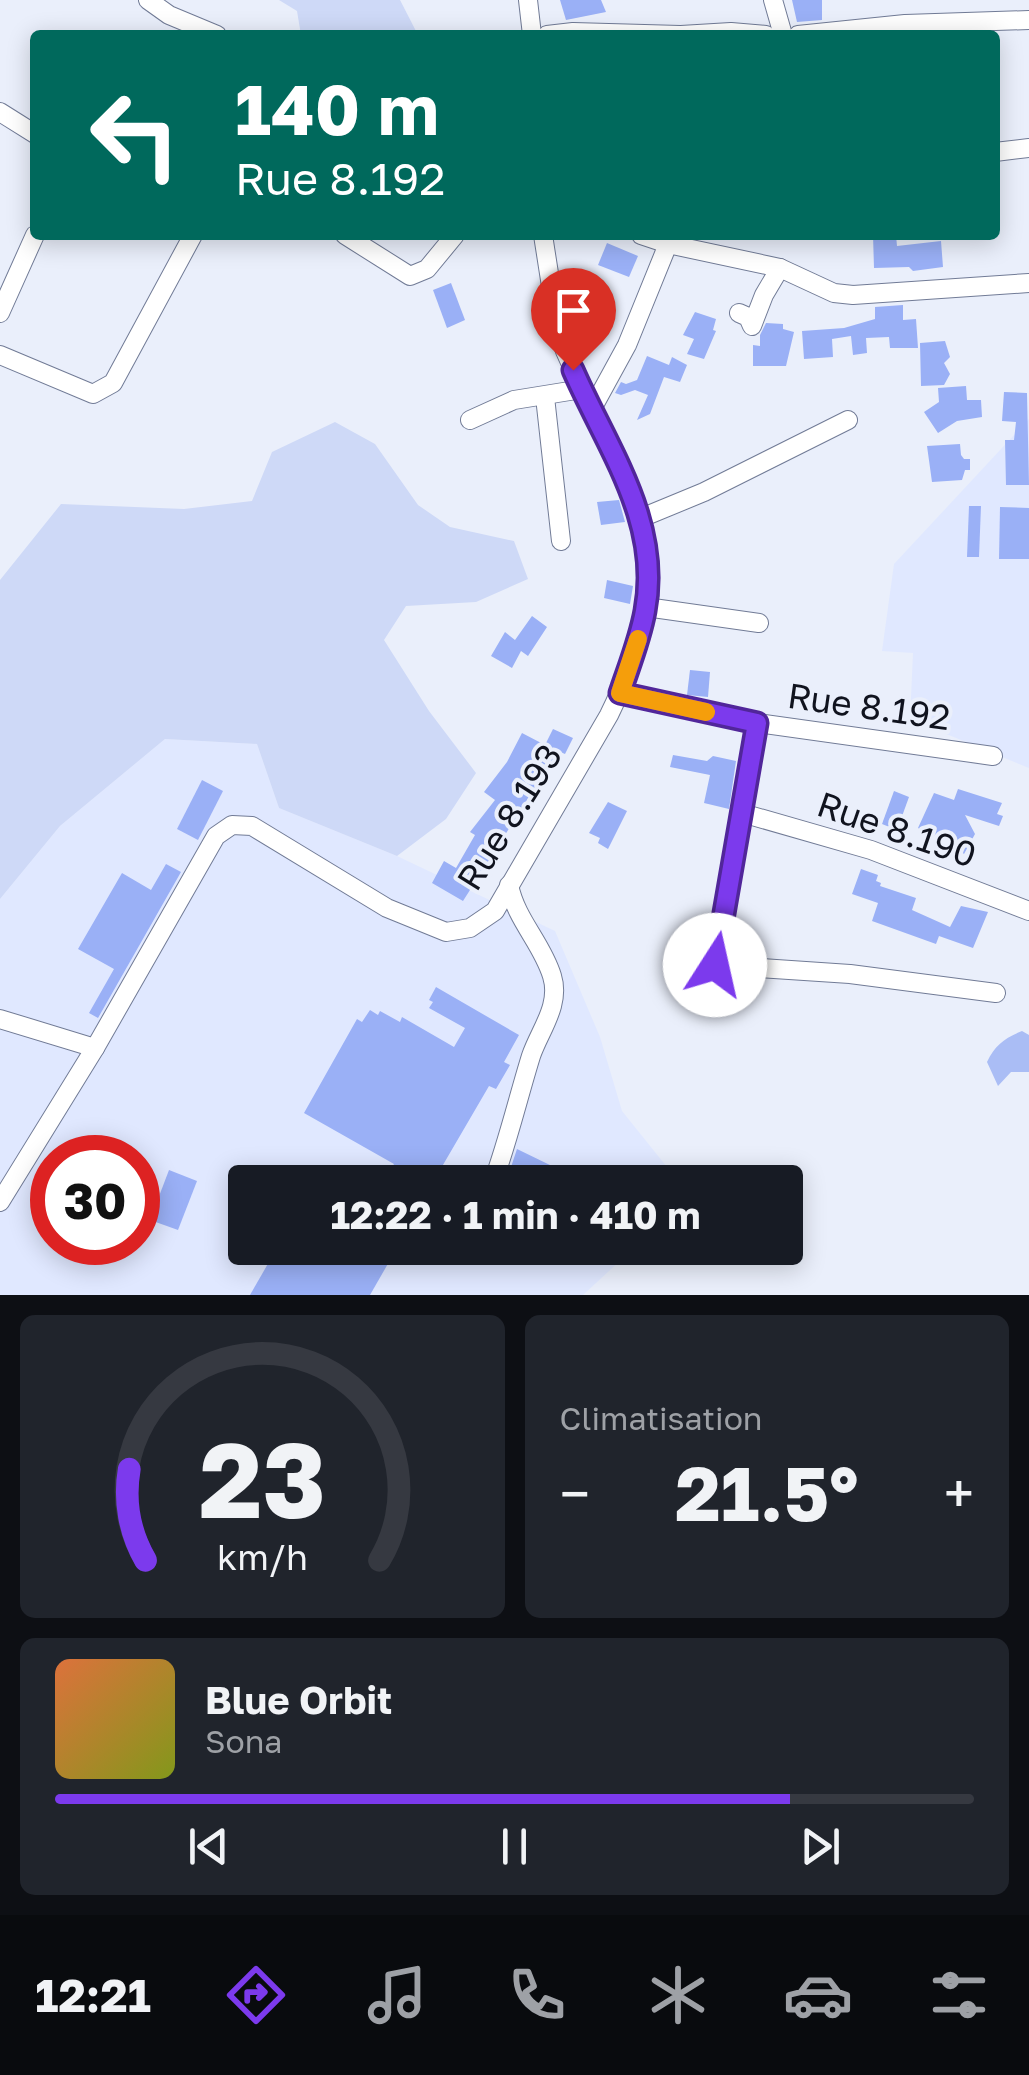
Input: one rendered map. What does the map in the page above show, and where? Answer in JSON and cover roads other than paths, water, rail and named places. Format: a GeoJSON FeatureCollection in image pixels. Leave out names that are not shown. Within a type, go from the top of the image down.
{"type":"FeatureCollection","features":[{"type":"Feature","properties":{"kind":"street"},"geometry":{"type":"LineString","coordinates":[[148,0],[168,15],[205,30]]}},
{"type":"Feature","properties":{"kind":"street"},"geometry":{"type":"LineString","coordinates":[[528,0],[531,30]]}},
{"type":"Feature","properties":{"kind":"street"},"geometry":{"type":"LineString","coordinates":[[773,0],[782,30]]}},
{"type":"Feature","properties":{"kind":"street"},"geometry":{"type":"LineString","coordinates":[[846,30],[1029,20]]}},
{"type":"Feature","properties":{"kind":"street"},"geometry":{"type":"LineString","coordinates":[[0,112],[30,131]]}},
{"type":"Feature","properties":{"kind":"street"},"geometry":{"type":"LineString","coordinates":[[1000,151],[1029,148]]}},
{"type":"Feature","properties":{"kind":"street"},"geometry":{"type":"LineString","coordinates":[[0,313],[33,240]]}},
{"type":"Feature","properties":{"kind":"street"},"geometry":{"type":"LineString","coordinates":[[0,355],[93,394],[104,390],[112,383],[189,240]]}},
{"type":"Feature","properties":{"kind":"street"},"geometry":{"type":"LineString","coordinates":[[353,240],[410,276],[428,270],[451,240]]}},
{"type":"Feature","properties":{"kind":"street","name":"Rue 8.193"},"geometry":{"type":"LineString","coordinates":[[0,1202],[95,1048],[216,836],[232,825],[252,826],[386,908],[446,932],[470,928],[494,911],[620,693],[646,607],[648,572],[641,518],[558,331],[547,240]]}},
{"type":"Feature","properties":{"kind":"street"},"geometry":{"type":"LineString","coordinates":[[656,240],[780,268],[834,292],[854,295],[1029,283]]}},
{"type":"Feature","properties":{"kind":"street"},"geometry":{"type":"LineString","coordinates":[[592,409],[627,345],[668,244]]}},
{"type":"Feature","properties":{"kind":"street"},"geometry":{"type":"LineString","coordinates":[[739,312],[752,326],[764,294],[780,268]]}},
{"type":"Feature","properties":{"kind":"street"},"geometry":{"type":"LineString","coordinates":[[470,420],[514,400],[582,390]]}},
{"type":"Feature","properties":{"kind":"street"},"geometry":{"type":"LineString","coordinates":[[544,397],[561,541]]}},
{"type":"Feature","properties":{"kind":"street"},"geometry":{"type":"LineString","coordinates":[[641,518],[704,492],[848,420]]}},
{"type":"Feature","properties":{"kind":"street"},"geometry":{"type":"LineString","coordinates":[[646,607],[759,623]]}},
{"type":"Feature","properties":{"kind":"street","name":"Rue 8.192"},"geometry":{"type":"LineString","coordinates":[[620,693],[757,723],[993,756]]}},
{"type":"Feature","properties":{"kind":"street"},"geometry":{"type":"LineString","coordinates":[[757,723],[715,965],[850,974],[996,992]]}},
{"type":"Feature","properties":{"kind":"street","name":"Rue 8.190"},"geometry":{"type":"LineString","coordinates":[[742,813],[871,850],[1029,910]]}},
{"type":"Feature","properties":{"kind":"street"},"geometry":{"type":"LineString","coordinates":[[498,1165],[531,1056],[548,1020],[554,988],[539,947],[519,917],[509,886]]}},
{"type":"Feature","properties":{"kind":"street"},"geometry":{"type":"LineString","coordinates":[[0,1019],[95,1048]]}},
{"type":"Feature","properties":{"kind":"water"},"geometry":{"type":"Polygon","coordinates":[[[1022,1031],[1029,1035],[1029,1072],[1011,1072],[998,1086],[987,1062],[1001,1043],[1022,1031]]]}}]}
